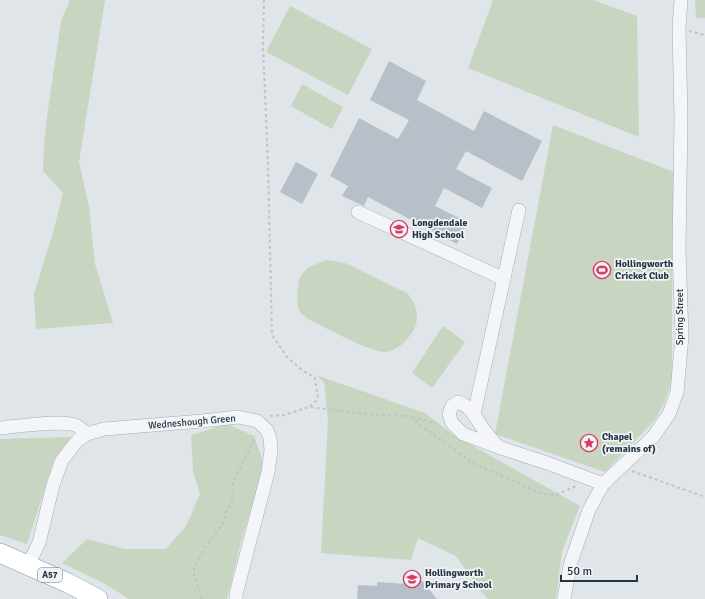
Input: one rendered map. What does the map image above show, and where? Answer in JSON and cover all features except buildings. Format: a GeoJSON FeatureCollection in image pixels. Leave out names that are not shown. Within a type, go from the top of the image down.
{"type":"FeatureCollection","features":[{"type":"Feature","properties":{"kind":"highway","name":"A57"},"geometry":{"type":"LineString","coordinates":[[0,553],[68,583],[98,599]]}},
{"type":"Feature","properties":{"kind":"street","name":"Spring Street"},"geometry":{"type":"LineString","coordinates":[[564,599],[570,565],[589,510],[603,484],[622,468],[653,437],[669,414],[677,392],[682,336],[679,250],[681,118],[679,27],[681,0]]}},
{"type":"Feature","properties":{"kind":"street"},"geometry":{"type":"LineString","coordinates":[[474,414],[519,210]]}},
{"type":"Feature","properties":{"kind":"street"},"geometry":{"type":"LineString","coordinates":[[358,212],[504,279]]}},
{"type":"Feature","properties":{"kind":"street"},"geometry":{"type":"LineString","coordinates":[[498,447],[466,405],[458,402],[452,406],[449,414],[452,423],[464,434],[498,447],[547,463],[603,484]]}},
{"type":"Feature","properties":{"kind":"street","name":"Wedneshough Green"},"geometry":{"type":"LineString","coordinates":[[28,565],[39,543],[53,486],[62,460],[78,440],[87,434],[104,430],[202,422],[238,417],[257,421]]}},
{"type":"Feature","properties":{"kind":"street"},"geometry":{"type":"LineString","coordinates":[[236,599],[236,594],[268,472],[271,450],[270,438],[267,430],[257,421]]}},
{"type":"Feature","properties":{"kind":"street"},"geometry":{"type":"LineString","coordinates":[[0,428],[30,425],[67,424],[76,425],[87,434]]}},
{"type":"Feature","properties":{"kind":"path"},"geometry":{"type":"LineString","coordinates":[[201,599],[194,577],[194,570],[204,549],[223,523],[227,510],[232,504],[233,482],[257,435],[257,421],[265,417],[284,415],[309,407],[318,399],[315,378],[302,370],[287,357],[272,334],[268,165],[263,45],[264,0]]}},
{"type":"Feature","properties":{"kind":"path"},"geometry":{"type":"LineString","coordinates":[[679,27],[705,35]]}},
{"type":"Feature","properties":{"kind":"path"},"geometry":{"type":"LineString","coordinates":[[309,407],[376,415],[409,416],[437,424],[452,423]]}},
{"type":"Feature","properties":{"kind":"path"},"geometry":{"type":"LineString","coordinates":[[409,416],[471,462],[542,494],[556,494],[591,480]]}},
{"type":"Feature","properties":{"kind":"path"},"geometry":{"type":"LineString","coordinates":[[622,468],[705,497]]}},
{"type":"Feature","properties":{"kind":"green space"},"geometry":{"type":"Polygon","coordinates":[[[70,0],[105,0],[79,162],[89,207],[95,264],[113,323],[36,329],[34,294],[54,229],[63,193],[43,171],[47,117],[61,21],[70,0]]]}},
{"type":"Feature","properties":{"kind":"green space"},"geometry":{"type":"Polygon","coordinates":[[[493,0],[593,0],[637,16],[639,137],[468,68],[493,0]]]}},
{"type":"Feature","properties":{"kind":"green space"},"geometry":{"type":"Polygon","coordinates":[[[695,0],[705,0],[705,18],[696,18],[695,0]]]}},
{"type":"Feature","properties":{"kind":"green space"},"geometry":{"type":"Polygon","coordinates":[[[290,6],[372,49],[348,95],[266,52],[290,6]]]}},
{"type":"Feature","properties":{"kind":"green space"},"geometry":{"type":"Polygon","coordinates":[[[302,84],[343,107],[332,129],[291,106],[302,84]]]}},
{"type":"Feature","properties":{"kind":"green space"},"geometry":{"type":"Polygon","coordinates":[[[553,125],[674,172],[672,381],[664,403],[655,420],[605,472],[495,434],[553,125]]]}},
{"type":"Feature","properties":{"kind":"green space"},"geometry":{"type":"Polygon","coordinates":[[[326,260],[345,263],[407,293],[410,296],[416,309],[417,318],[413,331],[404,343],[391,351],[379,351],[359,344],[336,333],[308,319],[300,312],[297,295],[299,279],[307,268],[326,260]]]}},
{"type":"Feature","properties":{"kind":"green space"},"geometry":{"type":"Polygon","coordinates":[[[443,326],[465,342],[432,388],[412,373],[443,326]]]}},
{"type":"Feature","properties":{"kind":"green space"},"geometry":{"type":"Polygon","coordinates":[[[316,375],[425,413],[452,434],[580,506],[562,551],[556,599],[488,599],[478,588],[456,556],[418,538],[411,560],[321,553],[328,421],[324,382],[316,375]]]}},
{"type":"Feature","properties":{"kind":"green space"},"geometry":{"type":"Polygon","coordinates":[[[227,424],[254,436],[265,467],[242,538],[227,599],[129,599],[105,584],[62,563],[87,539],[125,549],[166,549],[186,526],[200,494],[193,471],[191,435],[227,424]]]}},
{"type":"Feature","properties":{"kind":"green space"},"geometry":{"type":"Polygon","coordinates":[[[71,437],[54,460],[27,544],[0,535],[0,439],[71,437]]]}},
{"type":"Feature","properties":{"kind":"place","name":"Longdendale High School"},"geometry":{"type":"Point","coordinates":[399,229]}},
{"type":"Feature","properties":{"kind":"place","name":"Hollingworth Cricket Club"},"geometry":{"type":"Point","coordinates":[602,270]}},
{"type":"Feature","properties":{"kind":"place","name":"Chapel (remains of)"},"geometry":{"type":"Point","coordinates":[589,443]}},
{"type":"Feature","properties":{"kind":"place","name":"Hollingworth Primary School"},"geometry":{"type":"Point","coordinates":[412,579]}}]}
